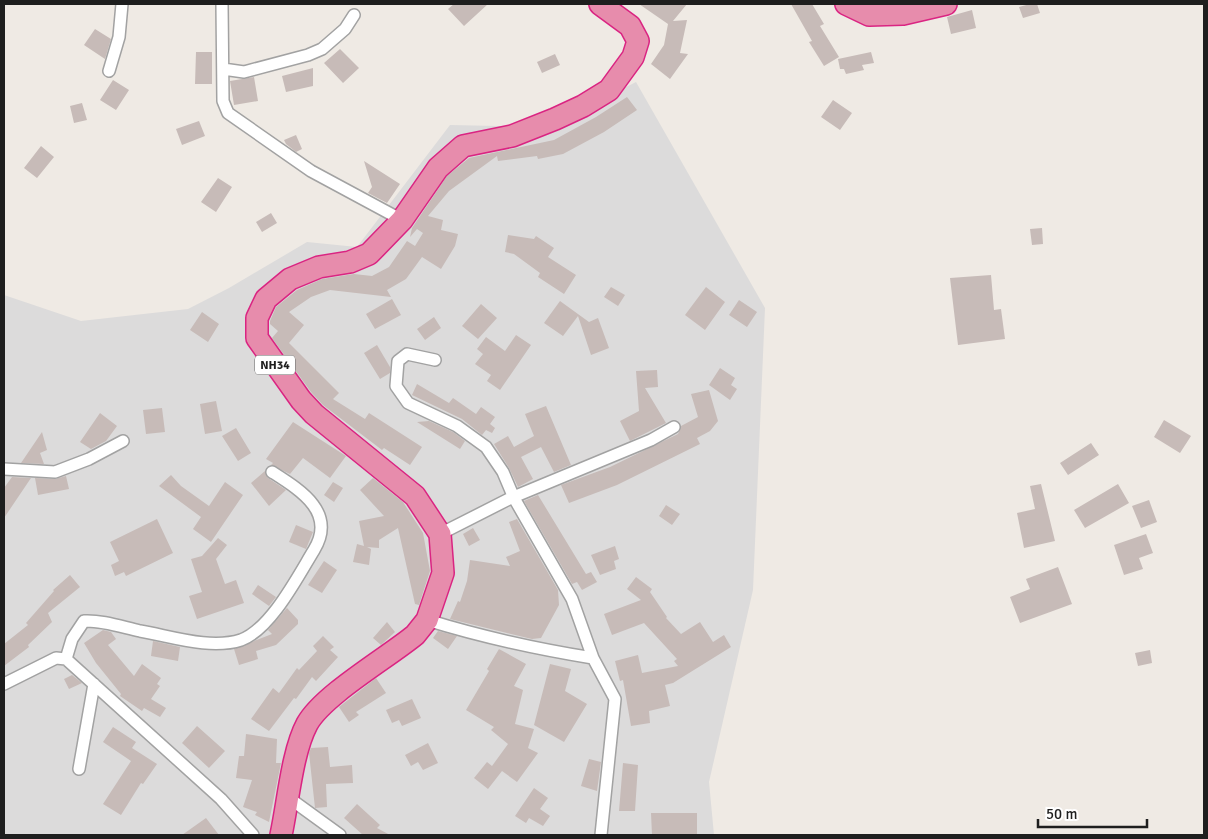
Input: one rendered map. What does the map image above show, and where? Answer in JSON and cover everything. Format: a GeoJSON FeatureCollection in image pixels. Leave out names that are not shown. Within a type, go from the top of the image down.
{"type":"FeatureCollection","features":[{"type":"Feature","properties":{"kind":"highway","name":"NH34"},"geometry":{"type":"LineString","coordinates":[[281,835],[298,750],[307,724],[322,704],[393,654],[415,635],[427,620],[443,573],[440,534],[415,496],[375,461],[314,414],[301,400],[258,338],[255,326],[256,318],[266,299],[290,279],[319,267],[350,262],[370,254],[402,220],[438,168],[463,146],[512,136],[583,106],[609,90],[633,57],[638,41],[630,26],[600,4]]}},
{"type":"Feature","properties":{"kind":"highway"},"geometry":{"type":"LineString","coordinates":[[846,4],[869,15],[903,14],[946,4]]}},
{"type":"Feature","properties":{"kind":"street"},"geometry":{"type":"LineString","coordinates":[[109,71],[119,37],[122,4]]}},
{"type":"Feature","properties":{"kind":"street"},"geometry":{"type":"LineString","coordinates":[[222,4],[223,100],[228,113],[311,171],[402,220]]}},
{"type":"Feature","properties":{"kind":"street"},"geometry":{"type":"LineString","coordinates":[[223,69],[244,72],[308,55],[322,49],[345,29],[354,15]]}},
{"type":"Feature","properties":{"kind":"street"},"geometry":{"type":"LineString","coordinates":[[435,360],[407,354],[398,361],[396,386],[408,403],[457,426],[486,447],[502,472],[514,498],[572,599],[593,658],[615,699],[601,835]]}},
{"type":"Feature","properties":{"kind":"street"},"geometry":{"type":"LineString","coordinates":[[440,534],[514,498],[651,440],[674,427]]}},
{"type":"Feature","properties":{"kind":"street"},"geometry":{"type":"LineString","coordinates":[[4,469],[55,472],[89,459],[122,441]]}},
{"type":"Feature","properties":{"kind":"street"},"geometry":{"type":"LineString","coordinates":[[66,659],[72,639],[84,621],[199,642],[224,643],[242,640],[262,625],[288,593],[319,541],[322,528],[312,502],[300,490],[272,472]]}},
{"type":"Feature","properties":{"kind":"street"},"geometry":{"type":"LineString","coordinates":[[427,620],[543,650],[593,658]]}},
{"type":"Feature","properties":{"kind":"street"},"geometry":{"type":"LineString","coordinates":[[4,684],[56,658],[66,659],[221,799],[253,835]]}},
{"type":"Feature","properties":{"kind":"street"},"geometry":{"type":"LineString","coordinates":[[79,770],[94,684]]}},
{"type":"Feature","properties":{"kind":"street"},"geometry":{"type":"LineString","coordinates":[[289,798],[340,835]]}},
{"type":"Feature","properties":{"kind":"shaded area"},"geometry":{"type":"Polygon","coordinates":[[[636,82],[765,308],[753,590],[709,782],[714,835],[4,835],[4,295],[81,321],[188,309],[229,288],[307,242],[357,247],[450,125],[548,127],[636,82]]]}},
{"type":"Feature","properties":{"kind":"building"},"geometry":{"type":"Polygon","coordinates":[[[454,4],[488,4],[464,26],[448,9],[454,4]]]}},
{"type":"Feature","properties":{"kind":"building"},"geometry":{"type":"Polygon","coordinates":[[[639,4],[687,4],[673,21],[687,20],[680,53],[688,54],[670,79],[651,64],[664,45],[668,24],[639,4]]]}},
{"type":"Feature","properties":{"kind":"building"},"geometry":{"type":"Polygon","coordinates":[[[791,4],[812,4],[824,24],[820,26],[839,57],[824,66],[809,42],[812,41],[791,4]]]}},
{"type":"Feature","properties":{"kind":"building"},"geometry":{"type":"Polygon","coordinates":[[[1037,4],[1040,13],[1023,18],[1019,7],[1037,4]]]}},
{"type":"Feature","properties":{"kind":"building"},"geometry":{"type":"Polygon","coordinates":[[[972,10],[976,28],[951,34],[947,17],[972,10]]]}},
{"type":"Feature","properties":{"kind":"building"},"geometry":{"type":"Polygon","coordinates":[[[95,29],[111,39],[105,59],[84,45],[95,29]]]}},
{"type":"Feature","properties":{"kind":"building"},"geometry":{"type":"Polygon","coordinates":[[[340,49],[359,68],[343,83],[324,63],[340,49]]]}},
{"type":"Feature","properties":{"kind":"building"},"geometry":{"type":"Polygon","coordinates":[[[196,52],[212,52],[212,84],[195,84],[196,52]]]}},
{"type":"Feature","properties":{"kind":"building"},"geometry":{"type":"Polygon","coordinates":[[[871,52],[874,63],[862,65],[864,70],[846,74],[844,69],[840,69],[838,59],[871,52]]]}},
{"type":"Feature","properties":{"kind":"building"},"geometry":{"type":"Polygon","coordinates":[[[555,54],[560,65],[542,73],[537,62],[555,54]]]}},
{"type":"Feature","properties":{"kind":"building"},"geometry":{"type":"Polygon","coordinates":[[[313,68],[313,86],[286,92],[282,76],[313,68]]]}},
{"type":"Feature","properties":{"kind":"building"},"geometry":{"type":"Polygon","coordinates":[[[254,77],[258,101],[234,105],[230,81],[254,77]]]}},
{"type":"Feature","properties":{"kind":"building"},"geometry":{"type":"Polygon","coordinates":[[[113,80],[129,90],[116,110],[100,100],[113,80]]]}},
{"type":"Feature","properties":{"kind":"building"},"geometry":{"type":"Polygon","coordinates":[[[627,97],[637,110],[604,132],[563,154],[538,159],[537,156],[498,161],[497,156],[449,191],[428,216],[443,220],[441,230],[458,234],[455,246],[441,269],[422,257],[406,279],[387,290],[391,297],[330,290],[311,297],[289,312],[304,325],[289,343],[339,393],[333,399],[365,419],[369,413],[422,447],[410,465],[384,448],[382,450],[323,405],[311,392],[272,338],[278,331],[270,324],[276,307],[297,290],[322,279],[354,274],[372,276],[389,267],[407,241],[415,246],[423,233],[417,229],[410,237],[412,228],[447,176],[469,158],[554,140],[627,97]]]}},
{"type":"Feature","properties":{"kind":"building"},"geometry":{"type":"Polygon","coordinates":[[[833,100],[852,113],[840,130],[821,117],[833,100]]]}},
{"type":"Feature","properties":{"kind":"building"},"geometry":{"type":"Polygon","coordinates":[[[82,103],[87,120],[74,123],[70,106],[82,103]]]}},
{"type":"Feature","properties":{"kind":"building"},"geometry":{"type":"Polygon","coordinates":[[[199,121],[205,136],[182,145],[176,129],[199,121]]]}},
{"type":"Feature","properties":{"kind":"building"},"geometry":{"type":"Polygon","coordinates":[[[296,135],[302,149],[296,152],[284,140],[296,135]]]}},
{"type":"Feature","properties":{"kind":"building"},"geometry":{"type":"Polygon","coordinates":[[[41,146],[54,157],[37,178],[24,168],[41,146]]]}},
{"type":"Feature","properties":{"kind":"building"},"geometry":{"type":"Polygon","coordinates":[[[364,161],[400,184],[387,203],[368,193],[372,187],[364,161]]]}},
{"type":"Feature","properties":{"kind":"building"},"geometry":{"type":"Polygon","coordinates":[[[218,178],[232,187],[216,212],[201,202],[218,178]]]}},
{"type":"Feature","properties":{"kind":"building"},"geometry":{"type":"Polygon","coordinates":[[[271,213],[277,223],[262,232],[256,222],[271,213]]]}},
{"type":"Feature","properties":{"kind":"building"},"geometry":{"type":"Polygon","coordinates":[[[1042,228],[1043,244],[1032,245],[1030,229],[1042,228]]]}},
{"type":"Feature","properties":{"kind":"building"},"geometry":{"type":"Polygon","coordinates":[[[508,235],[534,239],[536,236],[554,248],[548,257],[576,275],[564,294],[538,277],[540,273],[514,254],[505,252],[508,235]]]}},
{"type":"Feature","properties":{"kind":"building"},"geometry":{"type":"Polygon","coordinates":[[[991,275],[994,310],[1001,309],[1005,339],[958,345],[950,278],[991,275]]]}},
{"type":"Feature","properties":{"kind":"building"},"geometry":{"type":"Polygon","coordinates":[[[611,287],[625,295],[618,306],[604,297],[611,287]]]}},
{"type":"Feature","properties":{"kind":"building"},"geometry":{"type":"Polygon","coordinates":[[[706,287],[725,302],[705,330],[685,315],[706,287]]]}},
{"type":"Feature","properties":{"kind":"building"},"geometry":{"type":"Polygon","coordinates":[[[392,299],[401,315],[375,329],[366,314],[392,299]]]}},
{"type":"Feature","properties":{"kind":"building"},"geometry":{"type":"Polygon","coordinates":[[[739,300],[757,312],[747,327],[729,315],[739,300]]]}},
{"type":"Feature","properties":{"kind":"building"},"geometry":{"type":"Polygon","coordinates":[[[560,301],[589,322],[598,318],[609,348],[591,355],[578,316],[563,336],[544,323],[560,301]]]}},
{"type":"Feature","properties":{"kind":"building"},"geometry":{"type":"Polygon","coordinates":[[[481,304],[497,318],[478,339],[462,326],[481,304]]]}},
{"type":"Feature","properties":{"kind":"building"},"geometry":{"type":"Polygon","coordinates":[[[202,312],[219,324],[208,342],[190,330],[202,312]]]}},
{"type":"Feature","properties":{"kind":"building"},"geometry":{"type":"Polygon","coordinates":[[[434,317],[441,328],[425,340],[417,329],[434,317]]]}},
{"type":"Feature","properties":{"kind":"building"},"geometry":{"type":"Polygon","coordinates":[[[516,335],[531,345],[500,390],[487,381],[491,375],[475,364],[483,354],[477,349],[486,337],[505,351],[516,335]]]}},
{"type":"Feature","properties":{"kind":"building"},"geometry":{"type":"Polygon","coordinates":[[[377,345],[390,367],[390,373],[380,379],[364,353],[377,345]]]}},
{"type":"Feature","properties":{"kind":"building"},"geometry":{"type":"Polygon","coordinates":[[[720,368],[735,378],[731,385],[737,389],[730,400],[709,385],[720,368]]]}},
{"type":"Feature","properties":{"kind":"building"},"geometry":{"type":"Polygon","coordinates":[[[657,370],[658,387],[645,388],[666,423],[630,441],[620,421],[639,411],[636,371],[657,370]]]}},
{"type":"Feature","properties":{"kind":"building"},"geometry":{"type":"Polygon","coordinates":[[[417,384],[449,403],[453,398],[476,414],[481,407],[495,417],[490,424],[495,428],[492,433],[486,430],[482,435],[462,419],[412,395],[417,384]]]}},
{"type":"Feature","properties":{"kind":"building"},"geometry":{"type":"Polygon","coordinates":[[[709,390],[718,421],[710,431],[697,438],[700,444],[617,485],[569,503],[561,485],[610,467],[678,434],[681,426],[698,417],[691,394],[709,390]]]}},
{"type":"Feature","properties":{"kind":"building"},"geometry":{"type":"Polygon","coordinates":[[[216,401],[222,431],[205,434],[200,404],[216,401]]]}},
{"type":"Feature","properties":{"kind":"building"},"geometry":{"type":"Polygon","coordinates":[[[546,406],[571,465],[554,472],[541,447],[521,457],[533,479],[518,487],[494,444],[508,436],[514,447],[534,436],[525,414],[546,406]]]}},
{"type":"Feature","properties":{"kind":"building"},"geometry":{"type":"Polygon","coordinates":[[[162,408],[165,432],[146,434],[143,410],[162,408]]]}},
{"type":"Feature","properties":{"kind":"building"},"geometry":{"type":"Polygon","coordinates":[[[100,413],[117,426],[106,441],[91,449],[80,442],[100,413]]]}},
{"type":"Feature","properties":{"kind":"building"},"geometry":{"type":"Polygon","coordinates":[[[1164,420],[1191,436],[1180,453],[1154,437],[1164,420]]]}},
{"type":"Feature","properties":{"kind":"building"},"geometry":{"type":"Polygon","coordinates":[[[429,421],[453,432],[465,441],[460,449],[417,422],[429,421]]]}},
{"type":"Feature","properties":{"kind":"building"},"geometry":{"type":"Polygon","coordinates":[[[293,422],[346,456],[330,478],[303,458],[290,474],[271,465],[273,463],[266,459],[293,422]]]}},
{"type":"Feature","properties":{"kind":"building"},"geometry":{"type":"Polygon","coordinates":[[[236,428],[251,453],[238,461],[222,436],[236,428]]]}},
{"type":"Feature","properties":{"kind":"building"},"geometry":{"type":"Polygon","coordinates":[[[42,432],[47,450],[40,453],[44,464],[21,463],[42,432]]]}},
{"type":"Feature","properties":{"kind":"building"},"geometry":{"type":"Polygon","coordinates":[[[1091,443],[1099,455],[1068,475],[1060,463],[1091,443]]]}},
{"type":"Feature","properties":{"kind":"building"},"geometry":{"type":"Polygon","coordinates":[[[265,471],[268,478],[286,490],[269,506],[251,483],[265,471]]]}},
{"type":"Feature","properties":{"kind":"building"},"geometry":{"type":"Polygon","coordinates":[[[171,475],[181,486],[209,506],[225,482],[243,495],[211,542],[193,529],[201,517],[159,486],[171,475]]]}},
{"type":"Feature","properties":{"kind":"building"},"geometry":{"type":"Polygon","coordinates":[[[66,476],[69,489],[38,495],[35,478],[55,479],[66,476]]]}},
{"type":"Feature","properties":{"kind":"building"},"geometry":{"type":"Polygon","coordinates":[[[12,477],[31,478],[4,518],[4,488],[12,477]]]}},
{"type":"Feature","properties":{"kind":"building"},"geometry":{"type":"Polygon","coordinates":[[[373,478],[403,502],[423,533],[430,571],[419,605],[415,604],[398,528],[379,540],[379,548],[367,547],[371,549],[369,565],[353,562],[357,544],[364,546],[359,521],[384,516],[360,490],[373,478]]]}},
{"type":"Feature","properties":{"kind":"building"},"geometry":{"type":"Polygon","coordinates":[[[333,482],[343,488],[334,502],[324,495],[333,482]]]}},
{"type":"Feature","properties":{"kind":"building"},"geometry":{"type":"Polygon","coordinates":[[[1041,484],[1055,541],[1024,548],[1017,513],[1035,509],[1030,486],[1041,484]]]}},
{"type":"Feature","properties":{"kind":"building"},"geometry":{"type":"Polygon","coordinates":[[[1118,484],[1129,503],[1085,528],[1074,510],[1118,484]]]}},
{"type":"Feature","properties":{"kind":"building"},"geometry":{"type":"Polygon","coordinates":[[[538,495],[586,574],[591,572],[597,582],[582,590],[577,582],[572,584],[524,501],[538,495]]]}},
{"type":"Feature","properties":{"kind":"building"},"geometry":{"type":"Polygon","coordinates":[[[1149,500],[1157,522],[1141,528],[1132,506],[1149,500]]]}},
{"type":"Feature","properties":{"kind":"building"},"geometry":{"type":"Polygon","coordinates":[[[666,505],[680,514],[672,525],[659,516],[666,505]]]}},
{"type":"Feature","properties":{"kind":"building"},"geometry":{"type":"Polygon","coordinates":[[[157,519],[173,553],[126,576],[124,572],[115,576],[111,565],[119,561],[110,542],[157,519]]]}},
{"type":"Feature","properties":{"kind":"building"},"geometry":{"type":"Polygon","coordinates":[[[517,519],[558,590],[559,605],[541,638],[532,639],[450,619],[458,601],[460,602],[467,581],[470,560],[510,566],[506,557],[520,551],[509,522],[517,519]]]}},
{"type":"Feature","properties":{"kind":"building"},"geometry":{"type":"Polygon","coordinates":[[[296,525],[313,532],[306,549],[289,542],[296,525]]]}},
{"type":"Feature","properties":{"kind":"building"},"geometry":{"type":"Polygon","coordinates":[[[473,528],[480,540],[469,546],[463,534],[473,528]]]}},
{"type":"Feature","properties":{"kind":"building"},"geometry":{"type":"Polygon","coordinates":[[[1146,534],[1153,553],[1139,558],[1143,569],[1124,575],[1114,545],[1146,534]]]}},
{"type":"Feature","properties":{"kind":"building"},"geometry":{"type":"Polygon","coordinates":[[[218,538],[227,545],[216,559],[225,584],[236,580],[244,603],[197,619],[189,596],[202,592],[191,559],[202,556],[218,538]]]}},
{"type":"Feature","properties":{"kind":"building"},"geometry":{"type":"Polygon","coordinates":[[[615,546],[619,559],[614,561],[616,569],[600,575],[591,555],[615,546]]]}},
{"type":"Feature","properties":{"kind":"building"},"geometry":{"type":"Polygon","coordinates":[[[324,561],[337,570],[322,593],[308,585],[324,561]]]}},
{"type":"Feature","properties":{"kind":"building"},"geometry":{"type":"Polygon","coordinates":[[[1058,567],[1072,604],[1020,623],[1010,597],[1030,589],[1026,579],[1058,567]]]}},
{"type":"Feature","properties":{"kind":"building"},"geometry":{"type":"Polygon","coordinates":[[[70,575],[80,587],[48,613],[52,622],[28,645],[29,647],[4,666],[4,644],[28,625],[26,623],[53,590],[70,575]]]}},
{"type":"Feature","properties":{"kind":"building"},"geometry":{"type":"Polygon","coordinates":[[[636,577],[652,589],[650,592],[666,618],[681,634],[700,622],[713,642],[724,635],[731,647],[673,683],[665,685],[670,706],[649,711],[650,723],[631,726],[623,680],[620,681],[615,661],[638,655],[642,673],[678,666],[674,661],[677,659],[644,623],[612,635],[604,614],[641,600],[627,589],[636,577]]]}},
{"type":"Feature","properties":{"kind":"building"},"geometry":{"type":"Polygon","coordinates":[[[258,585],[276,597],[269,606],[252,594],[258,585]]]}},
{"type":"Feature","properties":{"kind":"building"},"geometry":{"type":"Polygon","coordinates":[[[287,608],[298,620],[298,624],[276,645],[256,651],[258,659],[239,665],[234,649],[272,634],[268,630],[287,608]]]}},
{"type":"Feature","properties":{"kind":"building"},"geometry":{"type":"Polygon","coordinates":[[[387,622],[395,632],[381,645],[373,638],[387,622]]]}},
{"type":"Feature","properties":{"kind":"building"},"geometry":{"type":"Polygon","coordinates":[[[103,630],[111,632],[116,639],[108,645],[134,676],[142,664],[161,678],[157,684],[160,686],[151,699],[166,708],[160,717],[144,708],[142,711],[120,696],[121,694],[96,663],[84,643],[103,630]]]}},
{"type":"Feature","properties":{"kind":"building"},"geometry":{"type":"Polygon","coordinates":[[[438,631],[457,636],[448,649],[433,638],[438,631]]]}},
{"type":"Feature","properties":{"kind":"building"},"geometry":{"type":"Polygon","coordinates":[[[323,636],[334,647],[330,650],[338,657],[316,681],[312,677],[269,731],[251,719],[273,688],[279,693],[297,668],[299,670],[317,651],[313,646],[323,636]]]}},
{"type":"Feature","properties":{"kind":"building"},"geometry":{"type":"Polygon","coordinates":[[[153,641],[180,647],[178,661],[151,656],[153,641]]]}},
{"type":"Feature","properties":{"kind":"building"},"geometry":{"type":"Polygon","coordinates":[[[499,649],[526,664],[514,686],[523,690],[515,724],[534,729],[528,748],[538,753],[517,782],[502,771],[488,789],[474,778],[487,762],[492,766],[508,744],[491,730],[494,727],[466,710],[489,671],[487,669],[499,649]]]}},
{"type":"Feature","properties":{"kind":"building"},"geometry":{"type":"Polygon","coordinates":[[[1150,650],[1152,663],[1138,666],[1135,653],[1150,650]]]}},
{"type":"Feature","properties":{"kind":"building"},"geometry":{"type":"Polygon","coordinates":[[[550,664],[571,669],[565,691],[587,704],[564,742],[534,725],[550,664]]]}},
{"type":"Feature","properties":{"kind":"building"},"geometry":{"type":"Polygon","coordinates":[[[72,675],[82,683],[69,689],[64,679],[72,675]]]}},
{"type":"Feature","properties":{"kind":"building"},"geometry":{"type":"Polygon","coordinates":[[[376,678],[386,693],[356,712],[359,715],[349,722],[339,707],[376,678]]]}},
{"type":"Feature","properties":{"kind":"building"},"geometry":{"type":"Polygon","coordinates":[[[412,699],[421,718],[402,726],[399,720],[392,723],[386,710],[412,699]]]}},
{"type":"Feature","properties":{"kind":"building"},"geometry":{"type":"Polygon","coordinates":[[[197,726],[225,751],[209,768],[182,743],[197,726]]]}},
{"type":"Feature","properties":{"kind":"building"},"geometry":{"type":"Polygon","coordinates":[[[113,727],[136,742],[132,748],[157,764],[143,784],[141,783],[121,815],[103,804],[131,761],[103,742],[113,727]]]}},
{"type":"Feature","properties":{"kind":"building"},"geometry":{"type":"Polygon","coordinates":[[[246,734],[277,739],[276,763],[281,763],[269,822],[255,815],[257,812],[243,807],[252,780],[236,778],[239,756],[244,756],[246,734]]]}},
{"type":"Feature","properties":{"kind":"building"},"geometry":{"type":"Polygon","coordinates":[[[428,743],[438,763],[423,770],[418,762],[411,766],[405,755],[428,743]]]}},
{"type":"Feature","properties":{"kind":"building"},"geometry":{"type":"Polygon","coordinates":[[[328,747],[330,767],[352,765],[353,783],[326,784],[327,807],[315,808],[309,753],[311,748],[328,747]]]}},
{"type":"Feature","properties":{"kind":"building"},"geometry":{"type":"Polygon","coordinates":[[[589,759],[601,762],[597,791],[581,786],[589,759]]]}},
{"type":"Feature","properties":{"kind":"building"},"geometry":{"type":"Polygon","coordinates":[[[623,763],[638,765],[635,811],[619,811],[623,763]]]}},
{"type":"Feature","properties":{"kind":"building"},"geometry":{"type":"Polygon","coordinates":[[[534,788],[548,798],[540,809],[550,816],[543,826],[529,818],[526,823],[515,816],[534,788]]]}},
{"type":"Feature","properties":{"kind":"building"},"geometry":{"type":"Polygon","coordinates":[[[357,804],[380,825],[377,828],[390,835],[363,835],[344,818],[357,804]]]}},
{"type":"Feature","properties":{"kind":"building"},"geometry":{"type":"Polygon","coordinates":[[[651,813],[697,813],[697,835],[652,835],[651,813]]]}},
{"type":"Feature","properties":{"kind":"building"},"geometry":{"type":"Polygon","coordinates":[[[206,818],[219,835],[182,835],[206,818]]]}}]}
